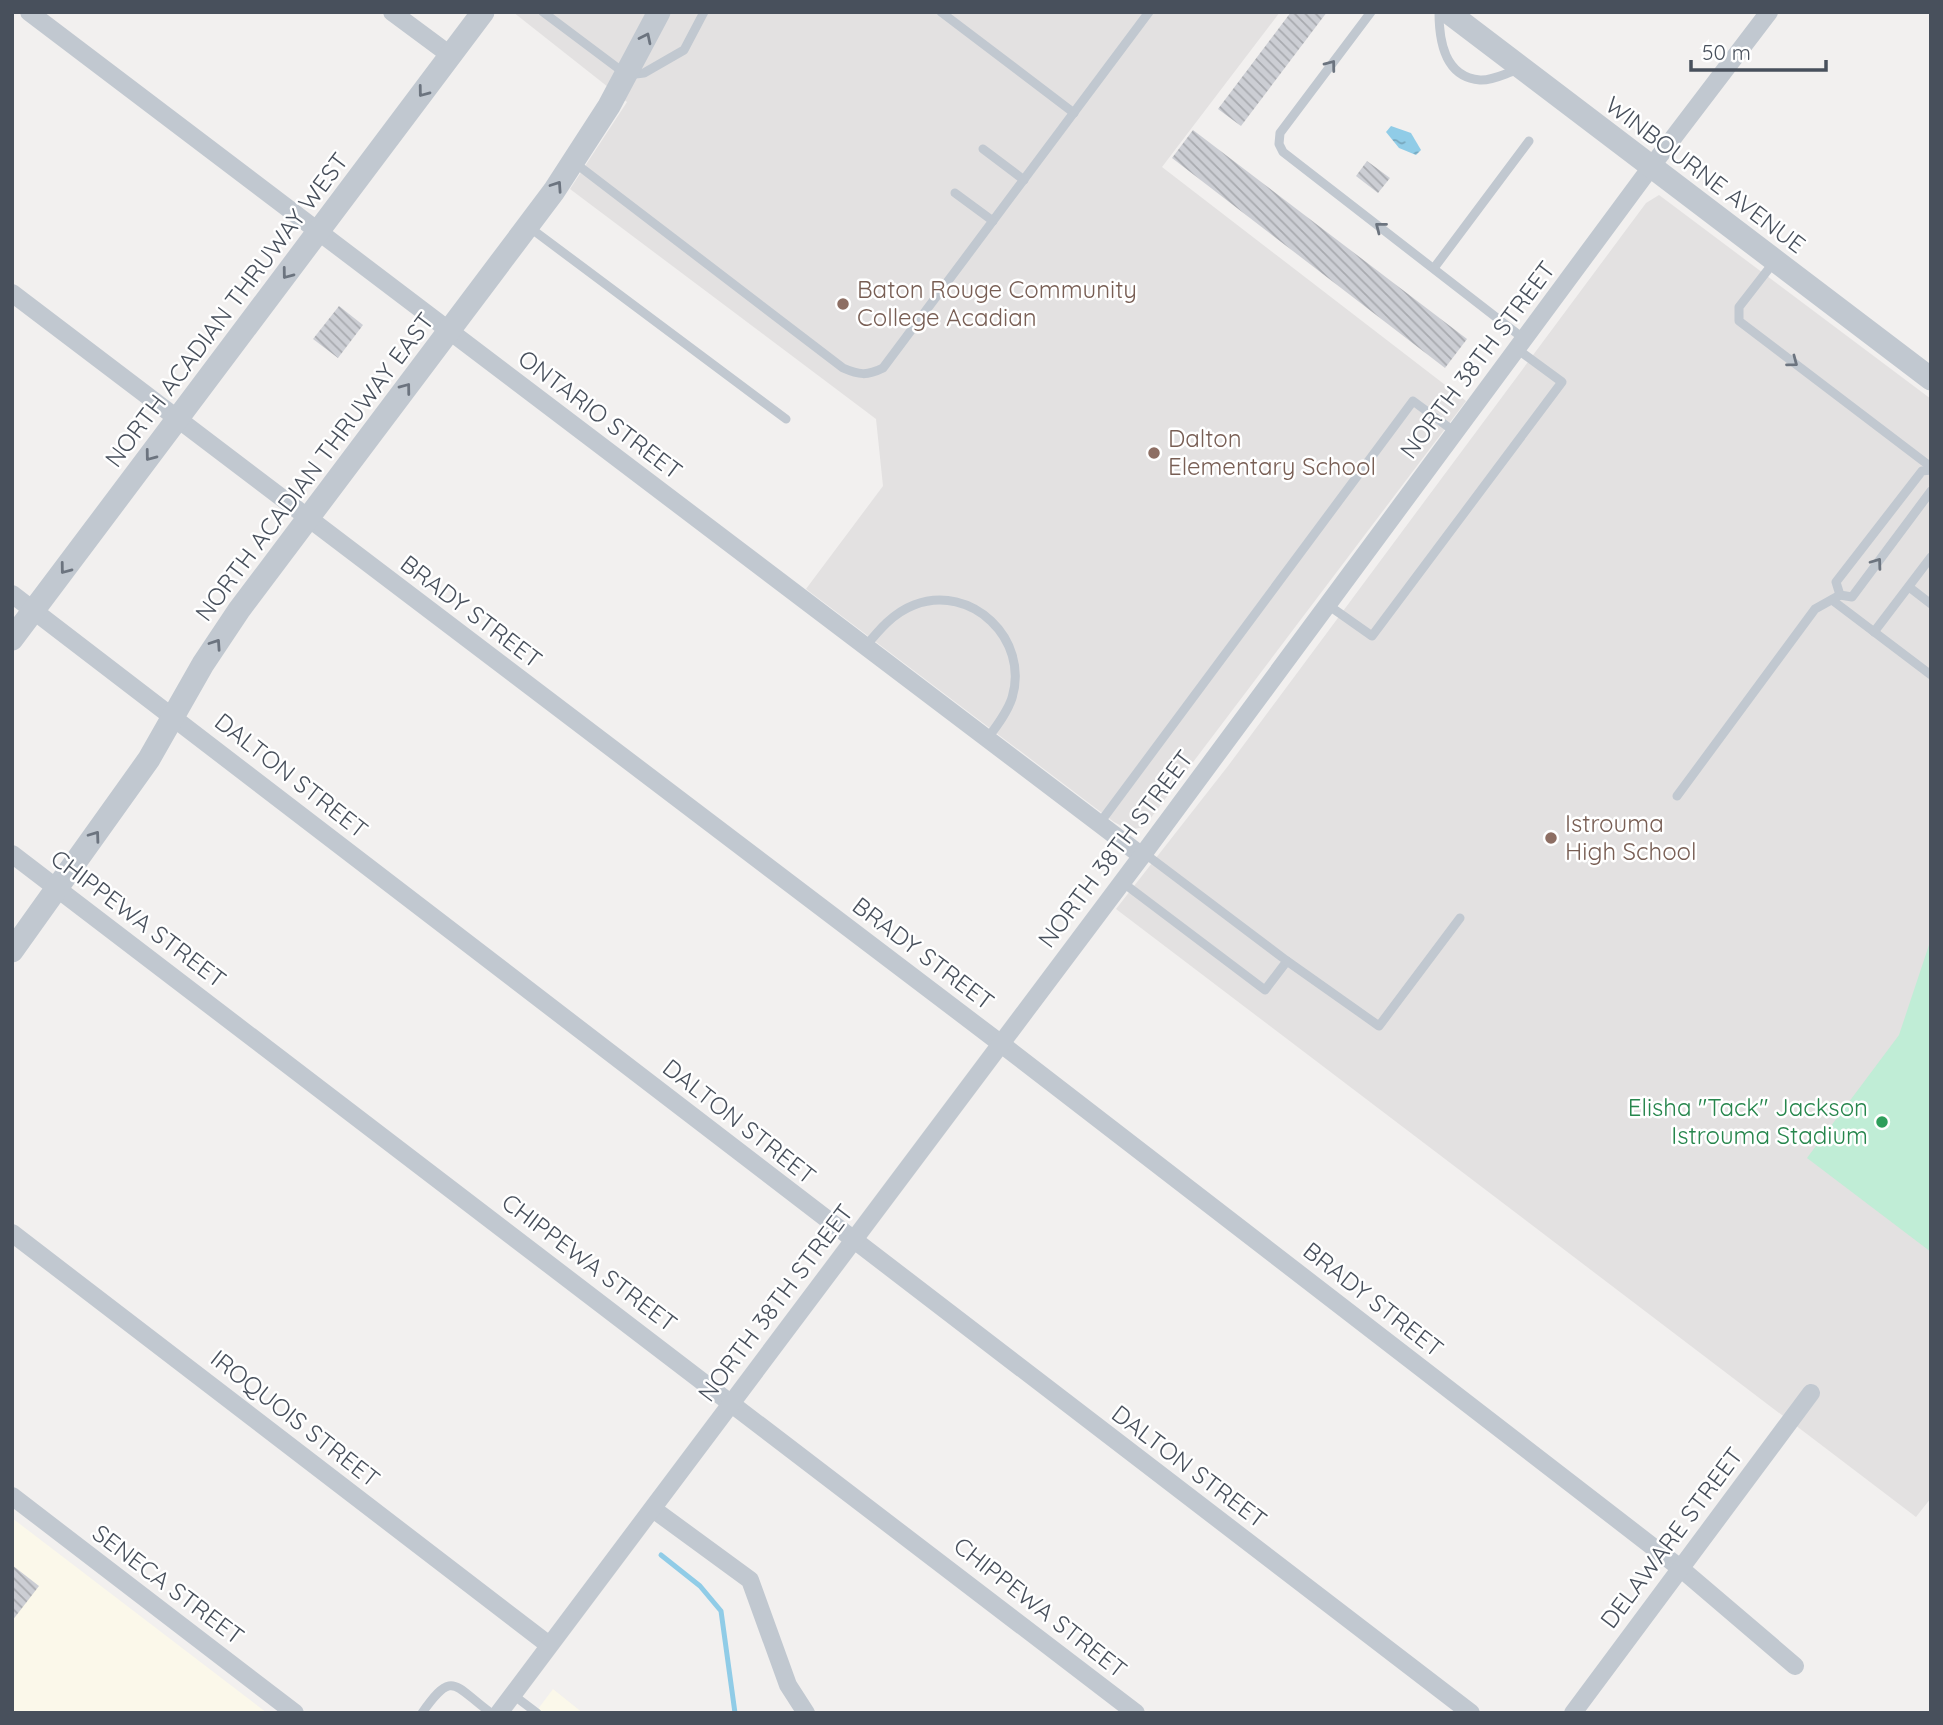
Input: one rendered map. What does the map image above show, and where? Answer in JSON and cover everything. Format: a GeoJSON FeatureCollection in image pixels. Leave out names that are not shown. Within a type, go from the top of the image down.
{"type":"FeatureCollection","features":[{"type":"Feature","properties":{"kind":"street","name":"ONTARIO STREET"},"geometry":{"type":"LineString","coordinates":[[29,12],[1143,855]]}},
{"type":"Feature","properties":{"kind":"street"},"geometry":{"type":"LineString","coordinates":[[392,12],[450,55]]}},
{"type":"Feature","properties":{"kind":"street","name":"NORTH ACADIAN THRUWAY WEST"},"geometry":{"type":"LineString","coordinates":[[12,639],[483,12]]}},
{"type":"Feature","properties":{"kind":"street","name":"NORTH ACADIAN THRUWAY EAST"},"geometry":{"type":"LineString","coordinates":[[12,951],[135,780],[221,637],[573,162],[627,75],[659,12]]}},
{"type":"Feature","properties":{"kind":"street","name":"WINBOURNE AVENUE"},"geometry":{"type":"LineString","coordinates":[[1447,12],[1931,379]]}},
{"type":"Feature","properties":{"kind":"street","name":"NORTH 38TH STREET"},"geometry":{"type":"LineString","coordinates":[[499,1713],[1143,855],[1651,167],[1769,12]]}},
{"type":"Feature","properties":{"kind":"street","name":"BRADY STREET"},"geometry":{"type":"LineString","coordinates":[[12,293],[1000,1043],[1679,1567],[1795,1666]]}},
{"type":"Feature","properties":{"kind":"street","name":"DALTON STREET"},"geometry":{"type":"LineString","coordinates":[[12,594],[1471,1713]]}},
{"type":"Feature","properties":{"kind":"street","name":"CHIPPEWA STREET"},"geometry":{"type":"LineString","coordinates":[[12,853],[1136,1713]]}},
{"type":"Feature","properties":{"kind":"street","name":"IROQUOIS STREET"},"geometry":{"type":"LineString","coordinates":[[12,1233],[548,1645]]}},
{"type":"Feature","properties":{"kind":"street","name":"DELAWARE STREET"},"geometry":{"type":"LineString","coordinates":[[1573,1713],[1811,1393]]}},
{"type":"Feature","properties":{"kind":"street","name":"SENECA STREET"},"geometry":{"type":"LineString","coordinates":[[12,1496],[295,1713]]}},
{"type":"Feature","properties":{"kind":"street"},"geometry":{"type":"LineString","coordinates":[[653,1509],[750,1580],[788,1685],[806,1713]]}},
{"type":"Feature","properties":{"kind":"lane"},"geometry":{"type":"LineString","coordinates":[[543,12],[627,75],[644,73],[684,50],[704,12]]}},
{"type":"Feature","properties":{"kind":"lane"},"geometry":{"type":"LineString","coordinates":[[941,12],[1074,113]]}},
{"type":"Feature","properties":{"kind":"lane"},"geometry":{"type":"LineString","coordinates":[[573,162],[843,368],[858,374],[871,374],[883,368],[1149,12]]}},
{"type":"Feature","properties":{"kind":"lane"},"geometry":{"type":"LineString","coordinates":[[1328,605],[1372,636],[1562,382],[1434,268],[1283,152],[1279,144],[1280,133],[1371,12]]}},
{"type":"Feature","properties":{"kind":"lane"},"geometry":{"type":"LineString","coordinates":[[1439,12],[1439,41],[1446,58],[1460,73],[1479,80],[1522,68]]}},
{"type":"Feature","properties":{"kind":"lane"},"geometry":{"type":"LineString","coordinates":[[1434,268],[1529,141]]}},
{"type":"Feature","properties":{"kind":"lane"},"geometry":{"type":"LineString","coordinates":[[983,149],[1024,180]]}},
{"type":"Feature","properties":{"kind":"lane"},"geometry":{"type":"LineString","coordinates":[[955,193],[993,221]]}},
{"type":"Feature","properties":{"kind":"lane"},"geometry":{"type":"LineString","coordinates":[[528,226],[786,419]]}},
{"type":"Feature","properties":{"kind":"lane"},"geometry":{"type":"LineString","coordinates":[[1775,261],[1739,307],[1739,321],[1931,468]]}},
{"type":"Feature","properties":{"kind":"lane"},"geometry":{"type":"LineString","coordinates":[[1099,824],[1413,401],[1455,432]]}},
{"type":"Feature","properties":{"kind":"lane"},"geometry":{"type":"LineString","coordinates":[[1931,468],[1922,471],[1836,582],[1836,598],[1874,632],[1931,675]]}},
{"type":"Feature","properties":{"kind":"lane"},"geometry":{"type":"LineString","coordinates":[[1677,796],[1815,609],[1836,598],[1852,597],[1931,491]]}},
{"type":"Feature","properties":{"kind":"lane"},"geometry":{"type":"LineString","coordinates":[[1874,632],[1931,557]]}},
{"type":"Feature","properties":{"kind":"lane"},"geometry":{"type":"LineString","coordinates":[[1909,587],[1931,604]]}},
{"type":"Feature","properties":{"kind":"lane"},"geometry":{"type":"LineString","coordinates":[[865,647],[892,618],[912,606],[932,600],[955,601],[975,608],[993,621],[1008,641],[1015,669],[1012,697],[987,739]]}},
{"type":"Feature","properties":{"kind":"lane"},"geometry":{"type":"LineString","coordinates":[[1143,855],[1379,1026],[1461,918]]}},
{"type":"Feature","properties":{"kind":"lane"},"geometry":{"type":"LineString","coordinates":[[1122,882],[1265,990],[1287,961]]}},
{"type":"Feature","properties":{"kind":"lane"},"geometry":{"type":"LineString","coordinates":[[422,1713],[440,1687],[447,1684],[455,1686],[491,1713]]}},
{"type":"Feature","properties":{"kind":"lane"},"geometry":{"type":"LineString","coordinates":[[512,1694],[537,1713]]}},
{"type":"Feature","properties":{"kind":"shaded area","name":"Dalton Elementary School"},"geometry":{"type":"Polygon","coordinates":[[[513,12],[1280,12],[1162,167],[1466,401],[1144,827],[1129,830],[1114,822],[806,589],[883,486],[876,419],[570,189],[627,102],[513,12]]]}},
{"type":"Feature","properties":{"kind":"shaded area","name":"Istrouma High School"},"geometry":{"type":"Polygon","coordinates":[[[1659,195],[1931,399],[1931,1498],[1916,1517],[1116,909],[1228,766],[1646,203],[1659,195]]]}},
{"type":"Feature","properties":{"kind":"shaded area"},"geometry":{"type":"Polygon","coordinates":[[[12,1518],[267,1713],[12,1713],[12,1518]]]}},
{"type":"Feature","properties":{"kind":"shaded area"},"geometry":{"type":"Polygon","coordinates":[[[553,1689],[583,1713],[535,1713],[553,1689]]]}},
{"type":"Feature","properties":{"kind":"green space","name":"Elisha \"Tack\" Jackson Istrouma Stadium"},"geometry":{"type":"Polygon","coordinates":[[[1931,939],[1931,1252],[1807,1158],[1899,1035],[1931,939]]]}},
{"type":"Feature","properties":{"kind":"water"},"geometry":{"type":"Polygon","coordinates":[[[1391,126],[1411,133],[1421,150],[1416,155],[1399,148],[1386,132],[1391,126]]]}},
{"type":"Feature","properties":{"kind":"building"},"geometry":{"type":"Polygon","coordinates":[[[1291,12],[1327,12],[1241,126],[1218,109],[1291,12]]]}},
{"type":"Feature","properties":{"kind":"building"},"geometry":{"type":"Polygon","coordinates":[[[1193,130],[1467,339],[1445,368],[1172,158],[1193,130]]]}},
{"type":"Feature","properties":{"kind":"building"},"geometry":{"type":"Polygon","coordinates":[[[1367,161],[1390,178],[1378,193],[1356,176],[1367,161]]]}},
{"type":"Feature","properties":{"kind":"building"},"geometry":{"type":"Polygon","coordinates":[[[339,306],[363,325],[338,358],[313,339],[339,306]]]}},
{"type":"Feature","properties":{"kind":"building"},"geometry":{"type":"Polygon","coordinates":[[[12,1565],[39,1586],[12,1621],[12,1565]]]}},
{"type":"Feature","properties":{"kind":"waterway"},"geometry":{"type":"LineString","coordinates":[[661,1555],[700,1586],[721,1611],[735,1713]]}},
{"type":"Feature","properties":{"kind":"place","name":"Baton Rouge Community College Acadian"},"geometry":{"type":"Point","coordinates":[843,304]}},
{"type":"Feature","properties":{"kind":"place","name":"Dalton Elementary School"},"geometry":{"type":"Point","coordinates":[1154,453]}},
{"type":"Feature","properties":{"kind":"place","name":"Istrouma High School"},"geometry":{"type":"Point","coordinates":[1551,838]}},
{"type":"Feature","properties":{"kind":"place","name":"Elisha \"Tack\" Jackson Istrouma Stadium"},"geometry":{"type":"Point","coordinates":[1882,1122]}}]}
